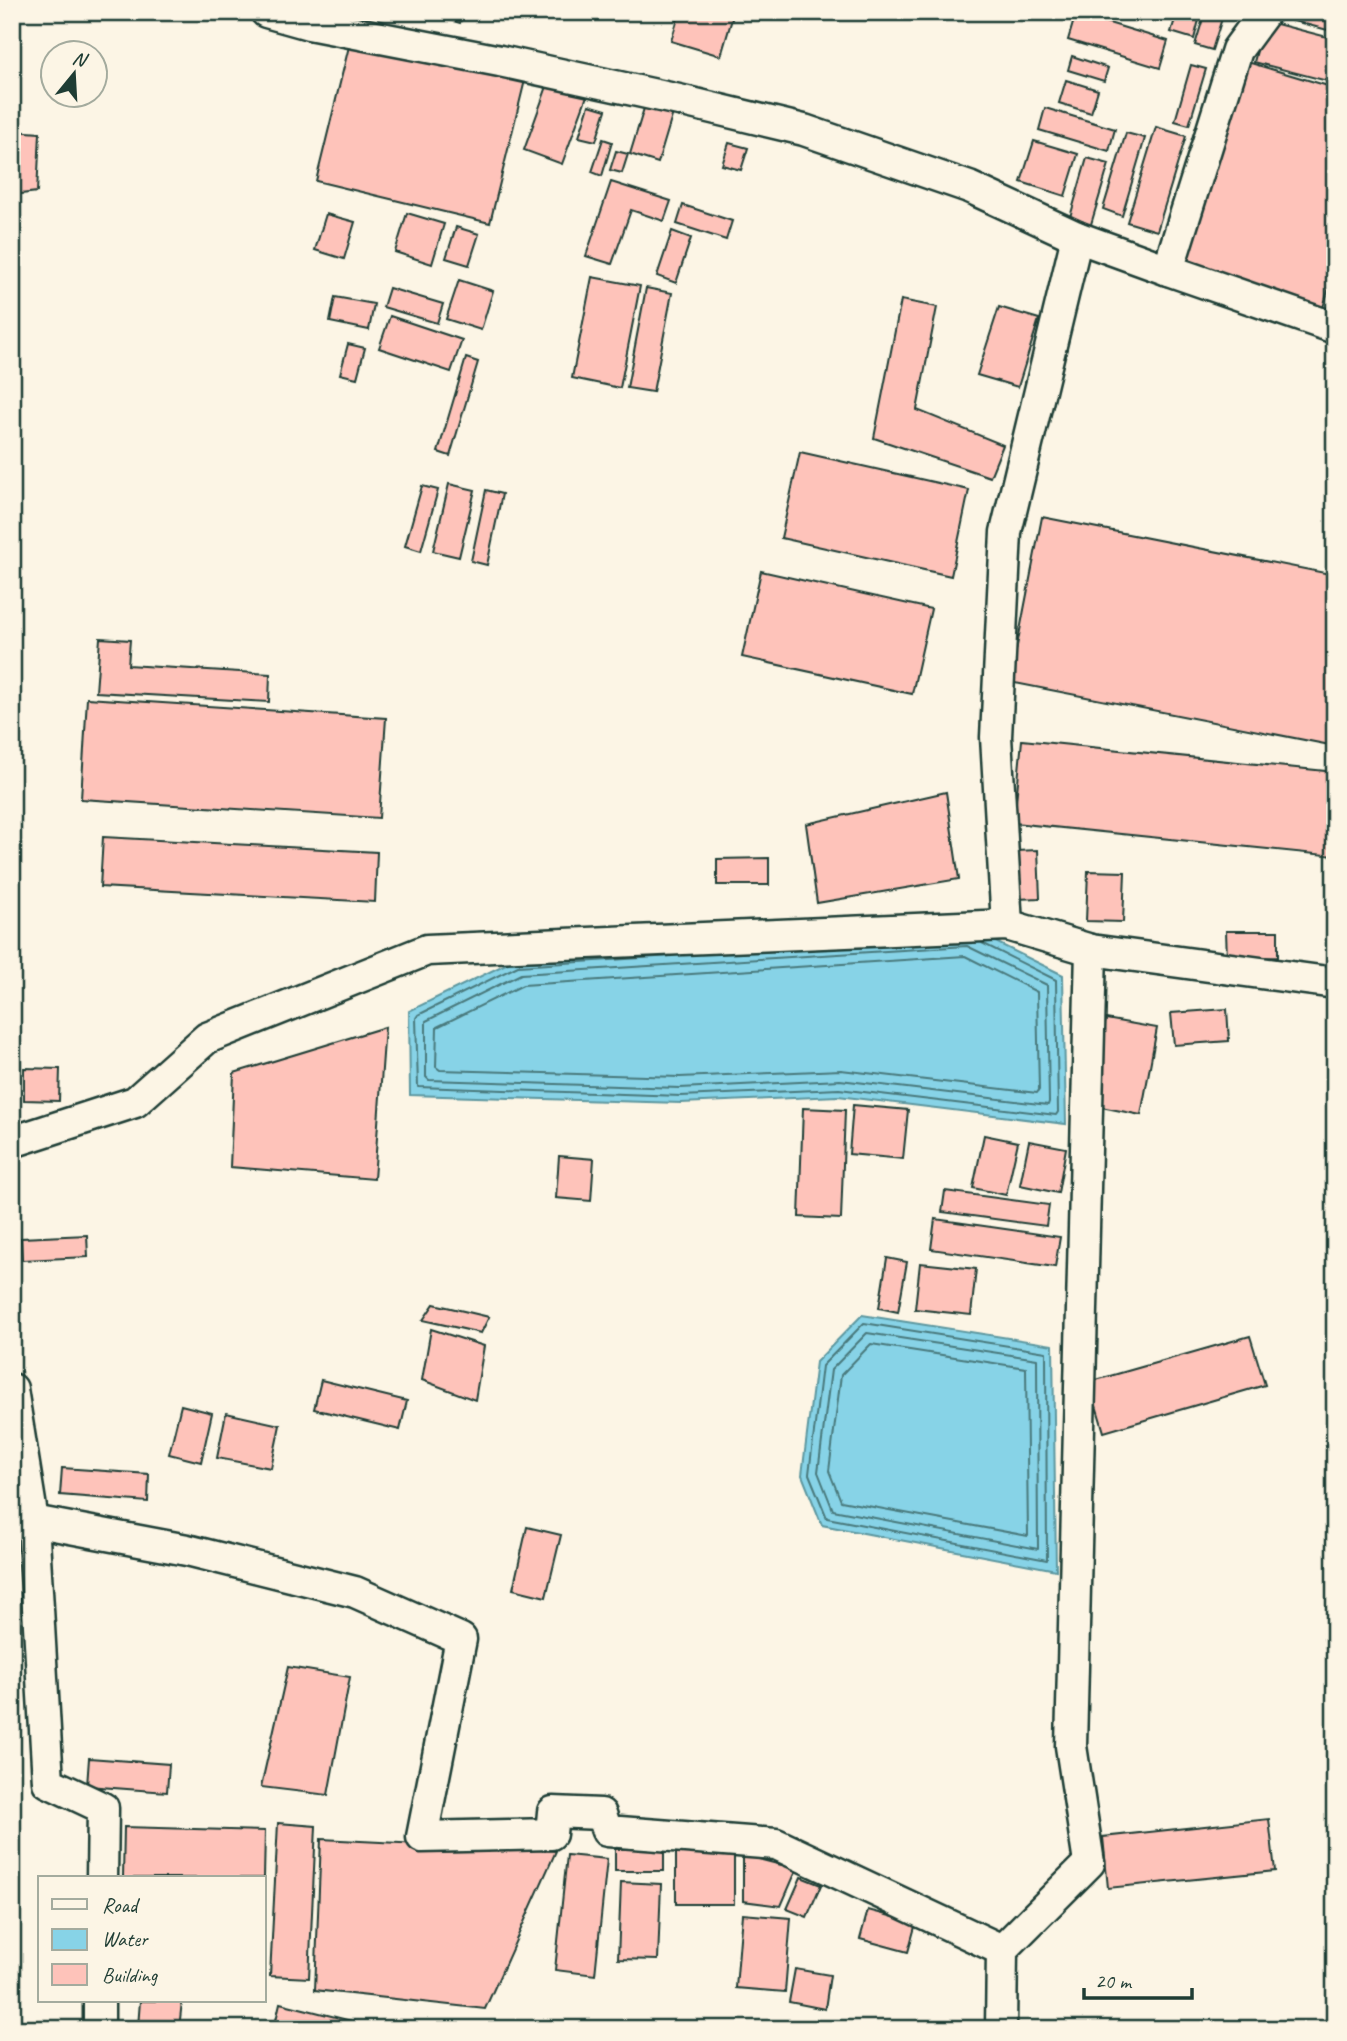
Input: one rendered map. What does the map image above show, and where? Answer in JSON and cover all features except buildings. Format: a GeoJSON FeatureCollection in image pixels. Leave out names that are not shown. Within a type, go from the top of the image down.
{"type":"FeatureCollection","features":[{"type":"Feature","properties":{"kind":"street"},"geometry":{"type":"LineString","coordinates":[[265,12],[309,24],[654,94],[804,130],[969,187],[1077,237],[1335,328]]}},
{"type":"Feature","properties":{"kind":"street"},"geometry":{"type":"LineString","coordinates":[[1168,270],[1237,50],[1265,12]]}},
{"type":"Feature","properties":{"kind":"street"},"geometry":{"type":"LineString","coordinates":[[1007,925],[996,737],[1006,532],[1077,237]]}},
{"type":"Feature","properties":{"kind":"street"},"geometry":{"type":"LineString","coordinates":[[12,1142],[135,1102],[207,1038],[427,950],[1007,925],[1091,950],[1335,983]]}},
{"type":"Feature","properties":{"kind":"street"},"geometry":{"type":"LineString","coordinates":[[1000,2029],[1002,1950],[1089,1863],[1071,1746],[1091,950]]}},
{"type":"Feature","properties":{"kind":"street"},"geometry":{"type":"LineString","coordinates":[[12,1389],[33,1521],[48,1782],[103,1808],[102,1876]]}},
{"type":"Feature","properties":{"kind":"street"},"geometry":{"type":"LineString","coordinates":[[33,1521],[187,1550],[355,1592],[461,1639],[422,1837],[551,1834],[553,1812],[601,1814],[607,1830],[776,1844],[1002,1950]]}},
{"type":"Feature","properties":{"kind":"street"},"geometry":{"type":"LineString","coordinates":[[99,2002],[99,2029]]}},
{"type":"Feature","properties":{"kind":"water"},"geometry":{"type":"Polygon","coordinates":[[[971,930],[1063,975],[1066,1124],[838,1096],[681,1103],[410,1095],[409,1011],[516,959],[971,930]]]}},
{"type":"Feature","properties":{"kind":"water"},"geometry":{"type":"Polygon","coordinates":[[[862,1315],[1053,1345],[1056,1570],[822,1525],[802,1475],[816,1362],[862,1315]]]}}]}
